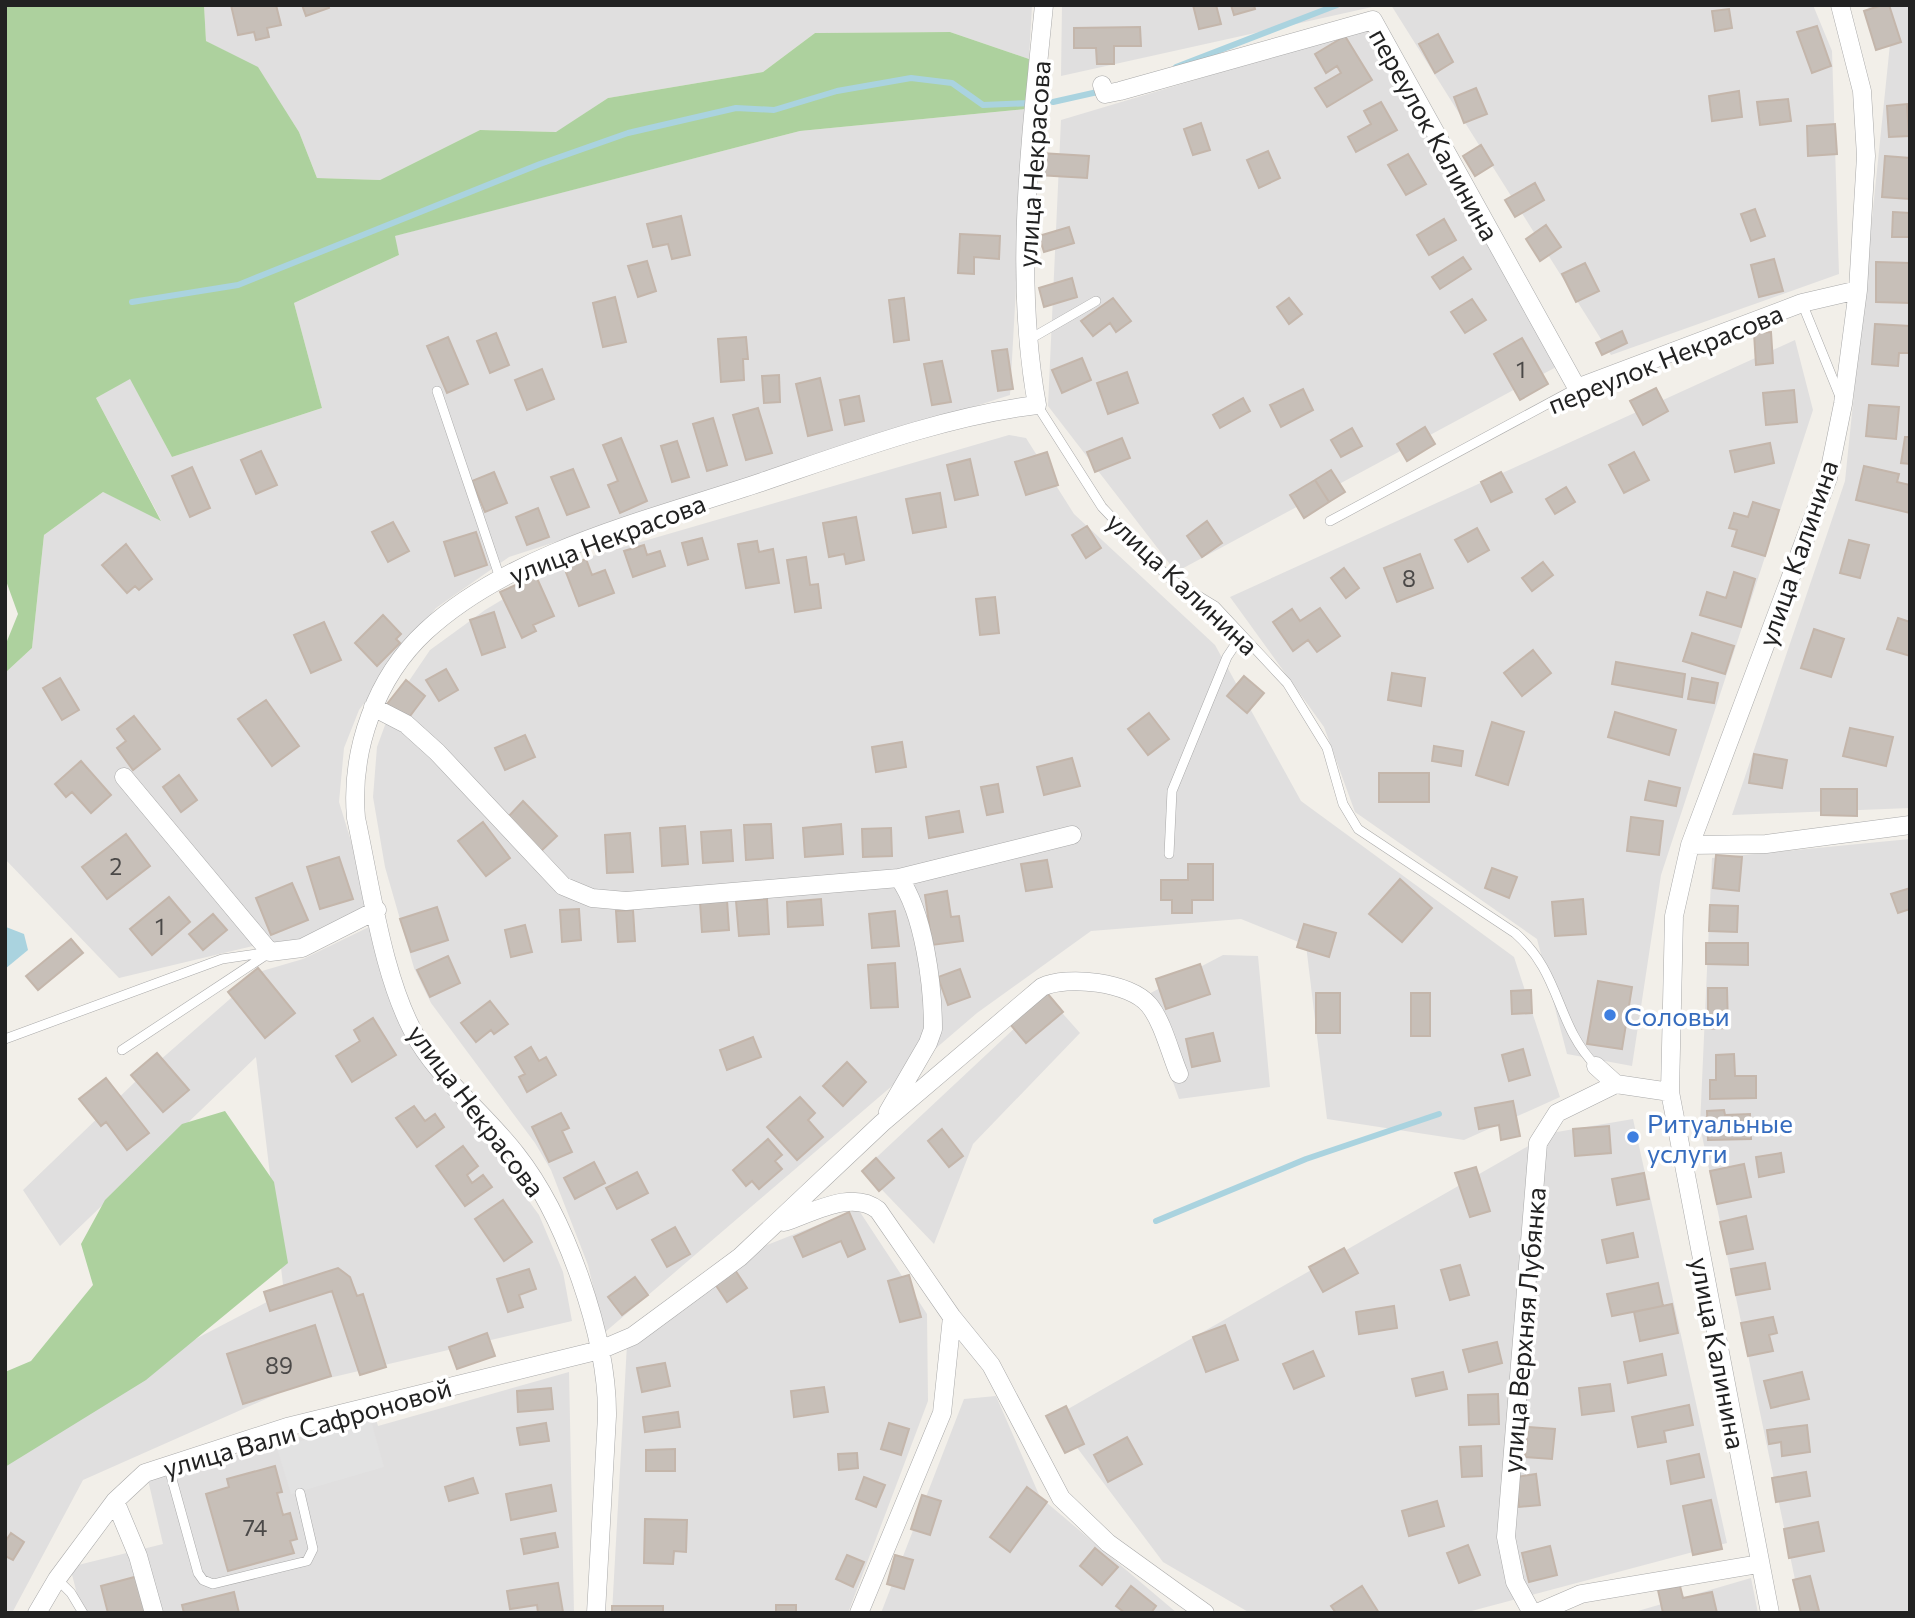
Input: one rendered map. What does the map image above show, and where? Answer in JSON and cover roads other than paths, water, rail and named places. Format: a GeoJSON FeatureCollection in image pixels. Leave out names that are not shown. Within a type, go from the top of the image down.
{"type":"FeatureCollection","features":[{"type":"Feature","properties":{"kind":"street","name":"улица Некрасова"},"geometry":{"type":"LineString","coordinates":[[596,1613],[607,1416],[607,1389],[600,1350],[574,1265],[548,1204],[517,1154],[460,1093],[419,1042],[399,1002],[377,910],[355,796],[357,769],[373,707],[397,664],[427,630],[500,578],[589,541],[869,446],[993,412],[1037,405],[1028,340],[1025,256],[1033,103],[1044,5]]}},
{"type":"Feature","properties":{"kind":"street","name":"улица Калинина"},"geometry":{"type":"LineString","coordinates":[[1770,1613],[1670,1092],[1674,916],[1689,845],[1828,478],[1843,404],[1858,290],[1867,156],[1862,91],[1840,5]]}},
{"type":"Feature","properties":{"kind":"street","name":"переулок Калинина"},"geometry":{"type":"LineString","coordinates":[[1103,90],[1373,20],[1577,388]]}},
{"type":"Feature","properties":{"kind":"street","name":"переулок Некрасова"},"geometry":{"type":"LineString","coordinates":[[1577,388],[1802,303],[1858,290]]}},
{"type":"Feature","properties":{"kind":"street"},"geometry":{"type":"LineString","coordinates":[[373,707],[406,724],[437,752],[563,886],[592,898],[626,901],[899,878],[1072,835]]}},
{"type":"Feature","properties":{"kind":"street"},"geometry":{"type":"LineString","coordinates":[[124,776],[270,952],[302,948],[377,910]]}},
{"type":"Feature","properties":{"kind":"street"},"geometry":{"type":"LineString","coordinates":[[1689,845],[1766,844],[1910,825]]}},
{"type":"Feature","properties":{"kind":"street"},"geometry":{"type":"LineString","coordinates":[[881,1124],[928,1043],[933,1029],[920,927],[908,891],[899,878]]}},
{"type":"Feature","properties":{"kind":"street"},"geometry":{"type":"LineString","coordinates":[[600,1350],[633,1336],[740,1257],[881,1124],[1042,986],[1065,979],[1079,979],[1138,996],[1149,1005],[1179,1074]]}},
{"type":"Feature","properties":{"kind":"street","name":"улица Калинина"},"geometry":{"type":"LineString","coordinates":[[1596,1066],[1616,1084]]}},
{"type":"Feature","properties":{"kind":"street"},"geometry":{"type":"LineString","coordinates":[[1616,1084],[1670,1092]]}},
{"type":"Feature","properties":{"kind":"street","name":"улица Верхняя Лубянка"},"geometry":{"type":"LineString","coordinates":[[1535,1613],[1515,1582],[1506,1537],[1538,1143],[1557,1113],[1616,1084]]}},
{"type":"Feature","properties":{"kind":"street"},"geometry":{"type":"LineString","coordinates":[[778,1224],[845,1202],[870,1203],[915,1261],[952,1317],[991,1365],[1061,1498],[1108,1543],[1205,1613]]}},
{"type":"Feature","properties":{"kind":"street"},"geometry":{"type":"LineString","coordinates":[[859,1613],[942,1413],[952,1317]]}},
{"type":"Feature","properties":{"kind":"street","name":"улица Вали Сафроновой"},"geometry":{"type":"LineString","coordinates":[[37,1613],[57,1579],[115,1502],[145,1473],[366,1406],[600,1350]]}},
{"type":"Feature","properties":{"kind":"street"},"geometry":{"type":"LineString","coordinates":[[115,1502],[138,1556],[154,1613]]}},
{"type":"Feature","properties":{"kind":"street"},"geometry":{"type":"LineString","coordinates":[[1535,1613],[1581,1594],[1759,1564]]}},
{"type":"Feature","properties":{"kind":"lane"},"geometry":{"type":"LineString","coordinates":[[1028,340],[1096,301]]}},
{"type":"Feature","properties":{"kind":"lane"},"geometry":{"type":"LineString","coordinates":[[1802,303],[1843,404]]}},
{"type":"Feature","properties":{"kind":"lane","name":"переулок Некрасова"},"geometry":{"type":"LineString","coordinates":[[1330,521],[1577,388]]}},
{"type":"Feature","properties":{"kind":"lane"},"geometry":{"type":"LineString","coordinates":[[437,391],[500,578]]}},
{"type":"Feature","properties":{"kind":"lane","name":"улица Калинина"},"geometry":{"type":"LineString","coordinates":[[1037,405],[1102,507],[1169,578],[1215,606],[1287,683],[1327,748],[1343,804],[1358,829],[1515,933],[1533,949],[1547,970],[1580,1050],[1596,1066]]}},
{"type":"Feature","properties":{"kind":"lane"},"geometry":{"type":"LineString","coordinates":[[1169,854],[1172,791],[1227,657],[1241,636]]}},
{"type":"Feature","properties":{"kind":"lane"},"geometry":{"type":"LineString","coordinates":[[5,1038],[222,959],[270,952]]}},
{"type":"Feature","properties":{"kind":"lane"},"geometry":{"type":"LineString","coordinates":[[122,1050],[270,952]]}},
{"type":"Feature","properties":{"kind":"lane"},"geometry":{"type":"LineString","coordinates":[[169,1465],[198,1573],[203,1580],[213,1584],[307,1561],[313,1549],[300,1493]]}},
{"type":"Feature","properties":{"kind":"lane"},"geometry":{"type":"LineString","coordinates":[[57,1579],[71,1593],[83,1613]]}},
{"type":"Feature","properties":{"kind":"water"},"geometry":{"type":"Polygon","coordinates":[[[6,927],[24,934],[28,950],[5,969],[6,927]]]}},
{"type":"Feature","properties":{"kind":"waterway"},"geometry":{"type":"LineString","coordinates":[[1176,67],[1337,5]]}},
{"type":"Feature","properties":{"kind":"waterway"},"geometry":{"type":"LineString","coordinates":[[132,302],[238,285],[540,164],[628,133],[736,108],[774,110],[837,91],[911,78],[952,83],[983,105],[1031,103]]}},
{"type":"Feature","properties":{"kind":"waterway"},"geometry":{"type":"LineString","coordinates":[[1053,102],[1102,91]]}},
{"type":"Feature","properties":{"kind":"waterway"},"geometry":{"type":"LineString","coordinates":[[1156,1221],[1306,1159],[1439,1114]]}},
{"type":"Feature","properties":{"kind":"place","name":"Соловьи"},"geometry":{"type":"Point","coordinates":[1610,1015]}},
{"type":"Feature","properties":{"kind":"place","name":"Ритуальные услуги"},"geometry":{"type":"Point","coordinates":[1633,1137]}}]}
